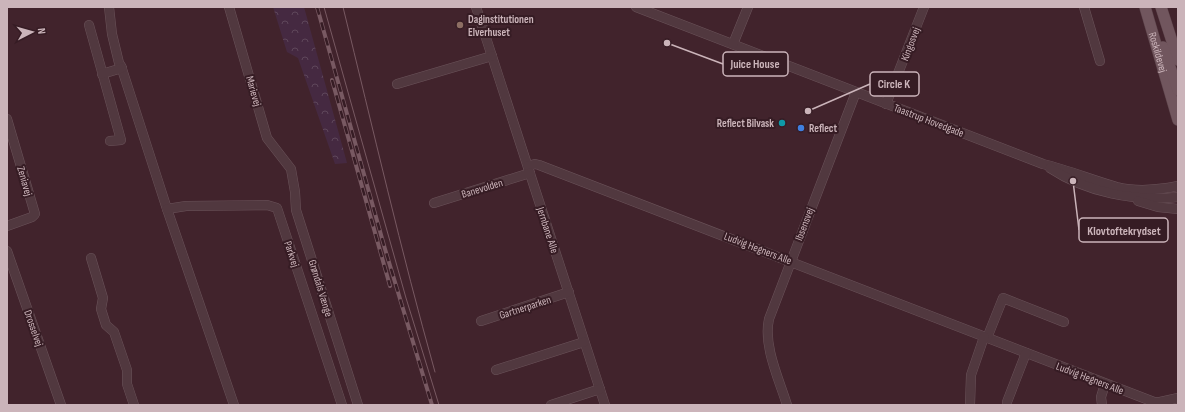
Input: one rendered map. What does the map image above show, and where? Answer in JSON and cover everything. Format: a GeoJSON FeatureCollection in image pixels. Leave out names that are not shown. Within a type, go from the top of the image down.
{"type":"FeatureCollection","features":[{"type":"Feature","properties":{"kind":"main road"},"geometry":{"type":"LineString","coordinates":[[1146,7],[1170,63],[1178,90]]}},
{"type":"Feature","properties":{"kind":"main road","name":"Roskildevej"},"geometry":{"type":"LineString","coordinates":[[1146,7],[1178,120]]}},
{"type":"Feature","properties":{"kind":"main road","name":"Roskildevej"},"geometry":{"type":"LineString","coordinates":[[1161,7],[1178,60]]}},
{"type":"Feature","properties":{"kind":"street"},"geometry":{"type":"LineString","coordinates":[[109,7],[112,34],[119,63],[122,67]]}},
{"type":"Feature","properties":{"kind":"street"},"geometry":{"type":"LineString","coordinates":[[116,7],[122,67],[234,405]]}},
{"type":"Feature","properties":{"kind":"street","name":"Marievej"},"geometry":{"type":"LineString","coordinates":[[229,7],[267,138],[291,168]]}},
{"type":"Feature","properties":{"kind":"street","name":"Jernbane Alle"},"geometry":{"type":"LineString","coordinates":[[476,7],[605,405]]}},
{"type":"Feature","properties":{"kind":"street","name":"Taastrup Hovedgade"},"geometry":{"type":"LineString","coordinates":[[636,7],[1043,164],[1065,169],[1118,187],[1155,190],[1178,186]]}},
{"type":"Feature","properties":{"kind":"street"},"geometry":{"type":"LineString","coordinates":[[733,44],[748,7]]}},
{"type":"Feature","properties":{"kind":"street","name":"Kingosvej"},"geometry":{"type":"LineString","coordinates":[[886,104],[924,7]]}},
{"type":"Feature","properties":{"kind":"street"},"geometry":{"type":"LineString","coordinates":[[1084,7],[1100,61]]}},
{"type":"Feature","properties":{"kind":"street"},"geometry":{"type":"LineString","coordinates":[[89,25],[121,140],[110,141]]}},
{"type":"Feature","properties":{"kind":"street"},"geometry":{"type":"LineString","coordinates":[[397,84],[492,56]]}},
{"type":"Feature","properties":{"kind":"street"},"geometry":{"type":"LineString","coordinates":[[102,74],[122,67]]}},
{"type":"Feature","properties":{"kind":"street","name":"Ibsensvej"},"geometry":{"type":"LineString","coordinates":[[787,405],[768,345],[768,325],[770,313],[856,92]]}},
{"type":"Feature","properties":{"kind":"street","name":"Zeniavej"},"geometry":{"type":"LineString","coordinates":[[7,119],[35,214],[32,217],[7,226]]}},
{"type":"Feature","properties":{"kind":"street","name":"Ludvig Hegners Alle"},"geometry":{"type":"LineString","coordinates":[[529,170],[535,164],[540,165],[1154,402],[1178,398]]}},
{"type":"Feature","properties":{"kind":"street","name":"Taastrup Hovedgade"},"geometry":{"type":"LineString","coordinates":[[1043,164],[1063,177],[1124,197],[1158,199],[1178,197]]}},
{"type":"Feature","properties":{"kind":"street","name":"Grøndals Vænge"},"geometry":{"type":"LineString","coordinates":[[291,168],[296,192],[296,210],[358,405]]}},
{"type":"Feature","properties":{"kind":"street","name":"Banevolden"},"geometry":{"type":"LineString","coordinates":[[434,203],[529,170]]}},
{"type":"Feature","properties":{"kind":"street"},"geometry":{"type":"LineString","coordinates":[[1124,197],[1158,207],[1178,210]]}},
{"type":"Feature","properties":{"kind":"street","name":"Parkvej"},"geometry":{"type":"LineString","coordinates":[[168,209],[186,206],[267,205],[277,208],[342,405]]}},
{"type":"Feature","properties":{"kind":"street","name":"Drosselvej"},"geometry":{"type":"LineString","coordinates":[[7,251],[61,405]]}},
{"type":"Feature","properties":{"kind":"street"},"geometry":{"type":"LineString","coordinates":[[91,258],[103,298],[101,310],[106,325],[114,332],[127,370],[127,384],[134,405]]}},
{"type":"Feature","properties":{"kind":"street","name":"Gartnerparken"},"geometry":{"type":"LineString","coordinates":[[481,321],[569,292]]}},
{"type":"Feature","properties":{"kind":"street"},"geometry":{"type":"LineString","coordinates":[[970,405],[971,375],[1003,298],[1064,322]]}},
{"type":"Feature","properties":{"kind":"street"},"geometry":{"type":"LineString","coordinates":[[496,370],[584,342]]}},
{"type":"Feature","properties":{"kind":"street"},"geometry":{"type":"LineString","coordinates":[[1007,402],[1026,353]]}},
{"type":"Feature","properties":{"kind":"street"},"geometry":{"type":"LineString","coordinates":[[1102,405],[1101,397],[1105,384]]}},
{"type":"Feature","properties":{"kind":"street"},"geometry":{"type":"LineString","coordinates":[[551,405],[600,389]]}},
{"type":"Feature","properties":{"kind":"green space"},"geometry":{"type":"Polygon","coordinates":[[[273,7],[304,7],[347,163],[335,164],[298,58],[287,52],[273,7]]]}},
{"type":"Feature","properties":{"kind":"tram line"},"geometry":{"type":"LineString","coordinates":[[324,7],[406,298],[439,405]]}},
{"type":"Feature","properties":{"kind":"tram line"},"geometry":{"type":"LineString","coordinates":[[343,7],[399,236],[435,372]]}},
{"type":"Feature","properties":{"kind":"railway"},"geometry":{"type":"LineString","coordinates":[[317,7],[385,249],[432,405]]}},
{"type":"Feature","properties":{"kind":"railway"},"geometry":{"type":"LineString","coordinates":[[332,80],[390,286]]}},
{"type":"Feature","properties":{"kind":"place","name":"Daginstitutionen Elverhuset"},"geometry":{"type":"Point","coordinates":[460,25]}},
{"type":"Feature","properties":{"kind":"place","name":"Juice House"},"geometry":{"type":"Point","coordinates":[667,43]}},
{"type":"Feature","properties":{"kind":"place","name":"Circle K"},"geometry":{"type":"Point","coordinates":[808,111]}},
{"type":"Feature","properties":{"kind":"place","name":"Reflect Bilvask"},"geometry":{"type":"Point","coordinates":[782,123]}},
{"type":"Feature","properties":{"kind":"place","name":"Reflect"},"geometry":{"type":"Point","coordinates":[801,128]}},
{"type":"Feature","properties":{"kind":"place","name":"Klovtoftekrydset"},"geometry":{"type":"Point","coordinates":[1073,181]}}]}
